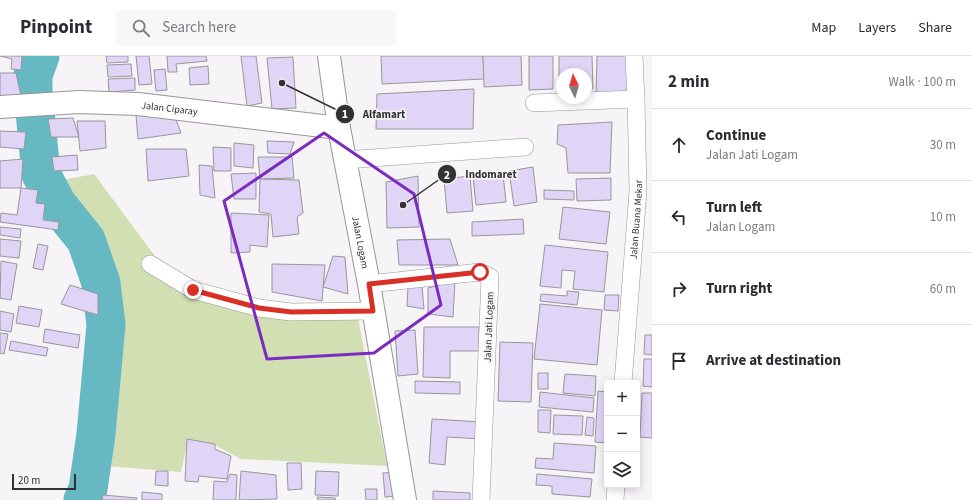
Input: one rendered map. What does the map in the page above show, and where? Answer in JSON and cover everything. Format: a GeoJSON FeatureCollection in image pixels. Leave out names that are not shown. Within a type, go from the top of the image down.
{"type":"FeatureCollection","features":[{"type":"Feature","properties":{"kind":"street","name":"Jalan Logam"},"geometry":{"type":"LineString","coordinates":[[329,56],[339,128],[369,284],[405,500]]}},
{"type":"Feature","properties":{"kind":"street","name":"Jalan Buana Mekar"},"geometry":{"type":"LineString","coordinates":[[624,380],[638,191],[634,56]]}},
{"type":"Feature","properties":{"kind":"street"},"geometry":{"type":"LineString","coordinates":[[534,103],[636,99]]}},
{"type":"Feature","properties":{"kind":"street","name":"Jalan Ciparay"},"geometry":{"type":"LineString","coordinates":[[10,107],[102,102],[138,104],[339,128]]}},
{"type":"Feature","properties":{"kind":"street"},"geometry":{"type":"LineString","coordinates":[[345,160],[525,147]]}},
{"type":"Feature","properties":{"kind":"street"},"geometry":{"type":"LineString","coordinates":[[150,264],[193,290],[259,308],[291,312],[373,311]]}},
{"type":"Feature","properties":{"kind":"street","name":"Jalan Jati Logam"},"geometry":{"type":"LineString","coordinates":[[369,284],[480,272],[485,273],[490,277],[481,500]]}},
{"type":"Feature","properties":{"kind":"street"},"geometry":{"type":"LineString","coordinates":[[615,500],[616,488]]}},
{"type":"Feature","properties":{"kind":"highlighted area"},"geometry":{"type":"Polygon","coordinates":[[[324,133],[414,194],[441,305],[374,353],[267,359],[224,201],[324,133]]]}},
{"type":"Feature","properties":{"kind":"green space"},"geometry":{"type":"Polygon","coordinates":[[[94,174],[155,256],[214,295],[357,313],[387,466],[241,459],[215,445],[188,440],[181,472],[106,466],[107,366],[114,288],[84,226],[57,181],[94,174]]]}},
{"type":"Feature","properties":{"kind":"building"},"geometry":{"type":"Polygon","coordinates":[[[0,56],[22,56],[21,70],[11,69],[12,59],[0,56]]]}},
{"type":"Feature","properties":{"kind":"building"},"geometry":{"type":"Polygon","coordinates":[[[106,56],[128,56],[128,62],[107,63],[106,56]]]}},
{"type":"Feature","properties":{"kind":"building"},"geometry":{"type":"Polygon","coordinates":[[[136,56],[149,56],[152,84],[139,85],[136,56]]]}},
{"type":"Feature","properties":{"kind":"building"},"geometry":{"type":"Polygon","coordinates":[[[167,56],[206,56],[207,61],[176,64],[177,72],[168,72],[167,56]]]}},
{"type":"Feature","properties":{"kind":"building"},"geometry":{"type":"Polygon","coordinates":[[[241,56],[256,56],[262,103],[247,106],[241,56]]]}},
{"type":"Feature","properties":{"kind":"building"},"geometry":{"type":"Polygon","coordinates":[[[381,56],[483,56],[484,79],[382,84],[381,56]]]}},
{"type":"Feature","properties":{"kind":"building"},"geometry":{"type":"Polygon","coordinates":[[[483,56],[521,56],[522,85],[484,87],[483,56]]]}},
{"type":"Feature","properties":{"kind":"building"},"geometry":{"type":"Polygon","coordinates":[[[529,56],[553,56],[553,89],[529,90],[529,56]]]}},
{"type":"Feature","properties":{"kind":"building"},"geometry":{"type":"Polygon","coordinates":[[[559,56],[592,56],[593,89],[592,68],[559,68],[559,56]]]}},
{"type":"Feature","properties":{"kind":"building"},"geometry":{"type":"Polygon","coordinates":[[[597,56],[628,56],[627,98],[596,97],[597,56]]]}},
{"type":"Feature","properties":{"kind":"building"},"geometry":{"type":"Polygon","coordinates":[[[293,57],[296,108],[272,109],[267,58],[293,57]]]}},
{"type":"Feature","properties":{"kind":"building"},"geometry":{"type":"Polygon","coordinates":[[[131,64],[132,76],[108,77],[107,65],[131,64]]]}},
{"type":"Feature","properties":{"kind":"building"},"geometry":{"type":"Polygon","coordinates":[[[208,66],[209,84],[190,85],[189,68],[208,66]]]}},
{"type":"Feature","properties":{"kind":"building"},"geometry":{"type":"Polygon","coordinates":[[[165,69],[167,90],[156,91],[154,70],[165,69]]]}},
{"type":"Feature","properties":{"kind":"building"},"geometry":{"type":"Polygon","coordinates":[[[0,73],[16,73],[21,96],[0,98],[0,73]]]}},
{"type":"Feature","properties":{"kind":"building"},"geometry":{"type":"Polygon","coordinates":[[[135,78],[135,90],[109,92],[108,79],[135,78]]]}},
{"type":"Feature","properties":{"kind":"building"},"geometry":{"type":"Polygon","coordinates":[[[474,89],[473,129],[376,129],[377,94],[474,89]]]}},
{"type":"Feature","properties":{"kind":"building"},"geometry":{"type":"Polygon","coordinates":[[[173,112],[181,133],[138,139],[136,115],[173,112]]]}},
{"type":"Feature","properties":{"kind":"building"},"geometry":{"type":"Polygon","coordinates":[[[73,118],[79,137],[51,137],[48,119],[73,118]]]}},
{"type":"Feature","properties":{"kind":"building"},"geometry":{"type":"Polygon","coordinates":[[[77,121],[105,121],[106,148],[80,151],[77,121]]]}},
{"type":"Feature","properties":{"kind":"building"},"geometry":{"type":"Polygon","coordinates":[[[612,122],[610,173],[568,173],[566,148],[557,144],[558,125],[612,122]]]}},
{"type":"Feature","properties":{"kind":"building"},"geometry":{"type":"Polygon","coordinates":[[[0,131],[26,132],[24,149],[0,147],[0,131]]]}},
{"type":"Feature","properties":{"kind":"building"},"geometry":{"type":"Polygon","coordinates":[[[267,141],[294,142],[290,154],[268,153],[267,141]]]}},
{"type":"Feature","properties":{"kind":"building"},"geometry":{"type":"Polygon","coordinates":[[[234,143],[254,145],[253,168],[234,166],[234,143]]]}},
{"type":"Feature","properties":{"kind":"building"},"geometry":{"type":"Polygon","coordinates":[[[213,147],[231,148],[231,171],[214,171],[213,147]]]}},
{"type":"Feature","properties":{"kind":"building"},"geometry":{"type":"Polygon","coordinates":[[[146,149],[186,149],[189,176],[148,181],[146,149]]]}},
{"type":"Feature","properties":{"kind":"building"},"geometry":{"type":"Polygon","coordinates":[[[77,155],[78,170],[54,171],[52,157],[77,155]]]}},
{"type":"Feature","properties":{"kind":"building"},"geometry":{"type":"Polygon","coordinates":[[[258,157],[292,157],[294,178],[260,179],[258,157]]]}},
{"type":"Feature","properties":{"kind":"building"},"geometry":{"type":"Polygon","coordinates":[[[23,159],[21,188],[0,188],[0,161],[23,159]]]}},
{"type":"Feature","properties":{"kind":"building"},"geometry":{"type":"Polygon","coordinates":[[[199,165],[212,166],[215,198],[200,195],[199,165]]]}},
{"type":"Feature","properties":{"kind":"building"},"geometry":{"type":"Polygon","coordinates":[[[533,167],[537,202],[514,206],[509,171],[533,167]]]}},
{"type":"Feature","properties":{"kind":"building"},"geometry":{"type":"Polygon","coordinates":[[[256,173],[256,199],[234,199],[231,174],[256,173]]]}},
{"type":"Feature","properties":{"kind":"building"},"geometry":{"type":"Polygon","coordinates":[[[503,174],[506,202],[476,205],[473,177],[503,174]]]}},
{"type":"Feature","properties":{"kind":"building"},"geometry":{"type":"Polygon","coordinates":[[[418,176],[419,227],[387,228],[386,182],[418,176]]]}},
{"type":"Feature","properties":{"kind":"building"},"geometry":{"type":"Polygon","coordinates":[[[470,176],[473,211],[447,213],[444,179],[470,176]]]}},
{"type":"Feature","properties":{"kind":"building"},"geometry":{"type":"Polygon","coordinates":[[[611,178],[611,200],[577,201],[576,179],[611,178]]]}},
{"type":"Feature","properties":{"kind":"building"},"geometry":{"type":"Polygon","coordinates":[[[260,179],[299,180],[303,213],[297,217],[299,234],[273,237],[271,214],[259,212],[260,179]]]}},
{"type":"Feature","properties":{"kind":"building"},"geometry":{"type":"Polygon","coordinates":[[[21,188],[38,190],[36,203],[45,204],[43,220],[59,222],[58,230],[0,222],[1,213],[17,215],[21,188]]]}},
{"type":"Feature","properties":{"kind":"building"},"geometry":{"type":"Polygon","coordinates":[[[544,190],[574,191],[574,200],[544,199],[544,190]]]}},
{"type":"Feature","properties":{"kind":"building"},"geometry":{"type":"Polygon","coordinates":[[[563,207],[610,212],[606,244],[559,239],[563,207]]]}},
{"type":"Feature","properties":{"kind":"building"},"geometry":{"type":"Polygon","coordinates":[[[231,213],[269,215],[267,247],[250,245],[250,252],[231,253],[231,213]]]}},
{"type":"Feature","properties":{"kind":"building"},"geometry":{"type":"Polygon","coordinates":[[[523,219],[524,234],[472,236],[472,222],[523,219]]]}},
{"type":"Feature","properties":{"kind":"building"},"geometry":{"type":"Polygon","coordinates":[[[0,227],[21,229],[20,238],[0,235],[0,227]]]}},
{"type":"Feature","properties":{"kind":"building"},"geometry":{"type":"Polygon","coordinates":[[[0,239],[21,241],[19,258],[0,256],[0,239]]]}},
{"type":"Feature","properties":{"kind":"building"},"geometry":{"type":"Polygon","coordinates":[[[450,239],[458,265],[399,265],[397,240],[450,239]]]}},
{"type":"Feature","properties":{"kind":"building"},"geometry":{"type":"Polygon","coordinates":[[[38,244],[48,246],[43,270],[33,268],[38,244]]]}},
{"type":"Feature","properties":{"kind":"building"},"geometry":{"type":"Polygon","coordinates":[[[545,245],[608,252],[604,292],[573,289],[575,271],[562,270],[561,288],[540,286],[545,245]]]}},
{"type":"Feature","properties":{"kind":"building"},"geometry":{"type":"Polygon","coordinates":[[[333,256],[345,257],[348,294],[323,287],[333,256]]]}},
{"type":"Feature","properties":{"kind":"building"},"geometry":{"type":"Polygon","coordinates":[[[1,261],[17,264],[11,300],[0,298],[1,261]]]}},
{"type":"Feature","properties":{"kind":"building"},"geometry":{"type":"Polygon","coordinates":[[[272,264],[325,265],[322,301],[272,292],[272,264]]]}},
{"type":"Feature","properties":{"kind":"building"},"geometry":{"type":"Polygon","coordinates":[[[455,281],[453,317],[428,314],[428,288],[455,281]]]}},
{"type":"Feature","properties":{"kind":"building"},"geometry":{"type":"Polygon","coordinates":[[[70,285],[98,294],[98,315],[61,304],[70,285]]]}},
{"type":"Feature","properties":{"kind":"building"},"geometry":{"type":"Polygon","coordinates":[[[408,286],[422,286],[424,309],[407,306],[408,286]]]}},
{"type":"Feature","properties":{"kind":"building"},"geometry":{"type":"Polygon","coordinates":[[[567,291],[579,292],[577,305],[540,301],[541,294],[567,296],[567,291]]]}},
{"type":"Feature","properties":{"kind":"building"},"geometry":{"type":"Polygon","coordinates":[[[605,295],[619,295],[618,311],[604,310],[605,295]]]}},
{"type":"Feature","properties":{"kind":"building"},"geometry":{"type":"Polygon","coordinates":[[[540,304],[602,310],[597,365],[534,359],[540,304]]]}},
{"type":"Feature","properties":{"kind":"building"},"geometry":{"type":"Polygon","coordinates":[[[19,306],[42,310],[39,327],[16,323],[19,306]]]}},
{"type":"Feature","properties":{"kind":"building"},"geometry":{"type":"Polygon","coordinates":[[[0,311],[14,314],[11,332],[0,330],[0,311]]]}},
{"type":"Feature","properties":{"kind":"building"},"geometry":{"type":"Polygon","coordinates":[[[424,327],[479,327],[479,351],[450,351],[450,378],[423,377],[424,327]]]}},
{"type":"Feature","properties":{"kind":"building"},"geometry":{"type":"Polygon","coordinates":[[[45,329],[80,335],[78,348],[43,342],[45,329]]]}},
{"type":"Feature","properties":{"kind":"building"},"geometry":{"type":"Polygon","coordinates":[[[415,330],[418,374],[398,376],[395,331],[415,330]]]}},
{"type":"Feature","properties":{"kind":"building"},"geometry":{"type":"Polygon","coordinates":[[[0,333],[8,334],[4,354],[0,353],[0,333]]]}},
{"type":"Feature","properties":{"kind":"building"},"geometry":{"type":"Polygon","coordinates":[[[645,335],[652,335],[652,355],[644,354],[645,335]]]}},
{"type":"Feature","properties":{"kind":"building"},"geometry":{"type":"Polygon","coordinates":[[[11,341],[48,348],[46,356],[9,350],[11,341]]]}},
{"type":"Feature","properties":{"kind":"building"},"geometry":{"type":"Polygon","coordinates":[[[500,342],[533,343],[531,402],[498,401],[500,342]]]}},
{"type":"Feature","properties":{"kind":"building"},"geometry":{"type":"Polygon","coordinates":[[[644,359],[652,359],[652,387],[643,386],[644,359]]]}},
{"type":"Feature","properties":{"kind":"building"},"geometry":{"type":"Polygon","coordinates":[[[538,373],[548,373],[548,389],[538,389],[538,373]]]}},
{"type":"Feature","properties":{"kind":"building"},"geometry":{"type":"Polygon","coordinates":[[[565,374],[596,376],[595,396],[563,393],[565,374]]]}},
{"type":"Feature","properties":{"kind":"building"},"geometry":{"type":"Polygon","coordinates":[[[415,381],[460,382],[460,394],[415,393],[415,381]]]}},
{"type":"Feature","properties":{"kind":"building"},"geometry":{"type":"Polygon","coordinates":[[[598,391],[604,392],[604,443],[595,442],[598,391]]]}},
{"type":"Feature","properties":{"kind":"building"},"geometry":{"type":"Polygon","coordinates":[[[540,392],[594,398],[593,412],[539,407],[540,392]]]}},
{"type":"Feature","properties":{"kind":"building"},"geometry":{"type":"Polygon","coordinates":[[[642,393],[652,393],[652,438],[640,437],[642,393]]]}},
{"type":"Feature","properties":{"kind":"building"},"geometry":{"type":"Polygon","coordinates":[[[538,410],[551,410],[550,433],[538,432],[538,410]]]}},
{"type":"Feature","properties":{"kind":"building"},"geometry":{"type":"Polygon","coordinates":[[[554,415],[583,416],[582,435],[553,434],[554,415]]]}},
{"type":"Feature","properties":{"kind":"building"},"geometry":{"type":"Polygon","coordinates":[[[587,417],[594,418],[593,436],[585,435],[587,417]]]}},
{"type":"Feature","properties":{"kind":"building"},"geometry":{"type":"Polygon","coordinates":[[[432,419],[482,422],[481,439],[447,437],[445,465],[429,463],[432,419]]]}},
{"type":"Feature","properties":{"kind":"building"},"geometry":{"type":"Polygon","coordinates":[[[187,439],[215,444],[215,449],[231,456],[227,479],[199,476],[198,482],[185,481],[187,439]]]}},
{"type":"Feature","properties":{"kind":"building"},"geometry":{"type":"Polygon","coordinates":[[[554,443],[596,446],[594,473],[535,468],[536,458],[553,459],[554,443]]]}},
{"type":"Feature","properties":{"kind":"building"},"geometry":{"type":"Polygon","coordinates":[[[287,463],[301,463],[302,489],[288,490],[287,463]]]}},
{"type":"Feature","properties":{"kind":"building"},"geometry":{"type":"Polygon","coordinates":[[[156,471],[168,471],[168,486],[155,485],[156,471]]]}},
{"type":"Feature","properties":{"kind":"building"},"geometry":{"type":"Polygon","coordinates":[[[241,471],[276,475],[277,499],[239,500],[241,471]]]}},
{"type":"Feature","properties":{"kind":"building"},"geometry":{"type":"Polygon","coordinates":[[[316,471],[339,472],[338,496],[315,495],[316,471]]]}},
{"type":"Feature","properties":{"kind":"building"},"geometry":{"type":"Polygon","coordinates":[[[395,472],[397,496],[385,497],[383,473],[395,472]]]}},
{"type":"Feature","properties":{"kind":"building"},"geometry":{"type":"Polygon","coordinates":[[[230,474],[237,475],[236,500],[213,500],[214,481],[227,482],[230,474]]]}},
{"type":"Feature","properties":{"kind":"building"},"geometry":{"type":"Polygon","coordinates":[[[537,474],[592,479],[590,497],[552,494],[552,486],[536,485],[537,474]]]}},
{"type":"Feature","properties":{"kind":"building"},"geometry":{"type":"Polygon","coordinates":[[[365,489],[377,489],[377,500],[366,500],[365,489]]]}},
{"type":"Feature","properties":{"kind":"building"},"geometry":{"type":"Polygon","coordinates":[[[433,491],[470,493],[470,500],[433,500],[433,491]]]}},
{"type":"Feature","properties":{"kind":"building"},"geometry":{"type":"Polygon","coordinates":[[[142,492],[162,494],[162,500],[142,500],[142,492]]]}},
{"type":"Feature","properties":{"kind":"building"},"geometry":{"type":"Polygon","coordinates":[[[103,495],[137,498],[136,500],[102,500],[103,495]]]}},
{"type":"Feature","properties":{"kind":"building"},"geometry":{"type":"Polygon","coordinates":[[[317,497],[335,498],[336,500],[318,500],[317,497]]]}},
{"type":"Feature","properties":{"kind":"waterway"},"geometry":{"type":"LineString","coordinates":[[40,56],[33,75],[33,91],[41,174],[57,204],[86,240],[101,283],[106,325],[96,434],[88,489],[83,500]]}},
{"type":"Feature","properties":{"kind":"place","name":"Alfamart"},"geometry":{"type":"Point","coordinates":[282,83]}},
{"type":"Feature","properties":{"kind":"place","name":"Indomaret"},"geometry":{"type":"Point","coordinates":[403,205]}},
{"type":"Feature","properties":{"kind":"route"},"geometry":{"type":"LineString","coordinates":[[193,290],[259,308],[291,312],[373,311],[369,284],[480,272]]}}]}
